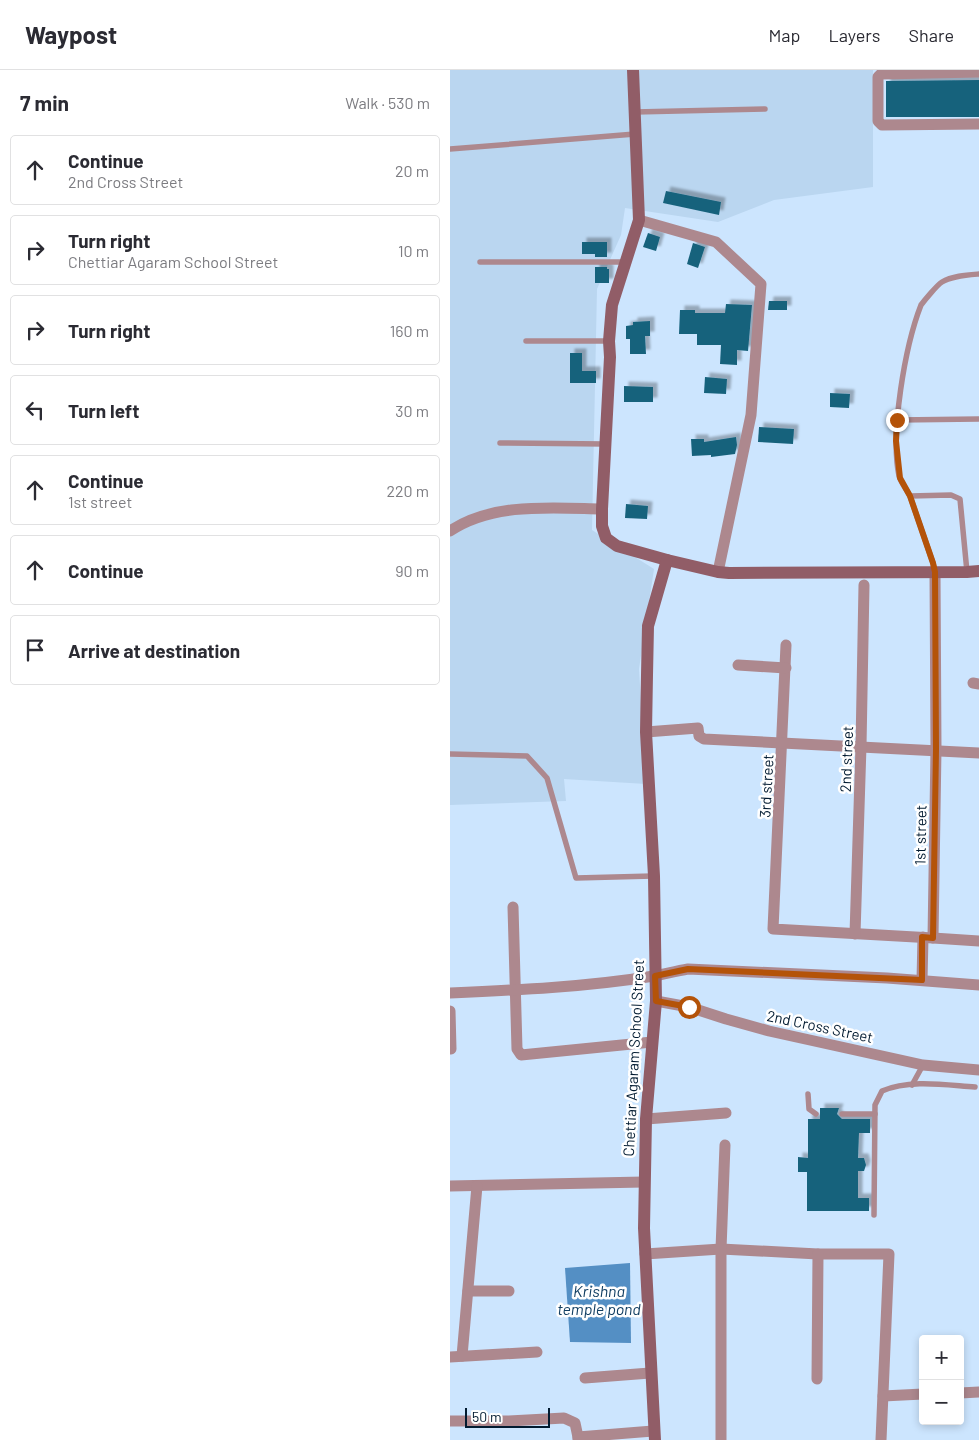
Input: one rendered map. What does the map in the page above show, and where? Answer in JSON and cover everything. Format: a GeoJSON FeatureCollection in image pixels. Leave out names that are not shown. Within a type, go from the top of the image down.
{"type":"FeatureCollection","features":[{"type":"Feature","properties":{"kind":"street"},"geometry":{"type":"LineString","coordinates":[[632,70],[639,220],[612,305],[602,509],[602,526],[606,538],[617,546],[718,572],[973,571]]}},
{"type":"Feature","properties":{"kind":"street"},"geometry":{"type":"LineString","coordinates":[[979,72],[881,74],[878,77],[878,121],[882,125],[979,124]]}},
{"type":"Feature","properties":{"kind":"street"},"geometry":{"type":"LineString","coordinates":[[639,220],[716,242],[761,284],[751,415],[718,572]]}},
{"type":"Feature","properties":{"kind":"street"},"geometry":{"type":"LineString","coordinates":[[450,531],[467,520],[520,510],[602,509]]}},
{"type":"Feature","properties":{"kind":"street","name":"Chettiar Agaram School Street"},"geometry":{"type":"LineString","coordinates":[[654,1436],[645,1254],[644,1182],[646,1119],[656,1001],[654,876],[646,732],[648,626],[667,560]]}},
{"type":"Feature","properties":{"kind":"street","name":"1st street"},"geometry":{"type":"LineString","coordinates":[[922,980],[928,938],[936,749],[935,572]]}},
{"type":"Feature","properties":{"kind":"street","name":"2nd street"},"geometry":{"type":"LineString","coordinates":[[855,934],[864,585]]}},
{"type":"Feature","properties":{"kind":"street","name":"3rd street"},"geometry":{"type":"LineString","coordinates":[[786,645],[773,929],[855,934]]}},
{"type":"Feature","properties":{"kind":"street"},"geometry":{"type":"LineString","coordinates":[[738,665],[786,668]]}},
{"type":"Feature","properties":{"kind":"street"},"geometry":{"type":"LineString","coordinates":[[646,732],[698,728],[699,736],[704,740],[979,752]]}},
{"type":"Feature","properties":{"kind":"street"},"geometry":{"type":"LineString","coordinates":[[513,907],[517,1049],[521,1054],[652,1042]]}},
{"type":"Feature","properties":{"kind":"street"},"geometry":{"type":"LineString","coordinates":[[855,934],[979,941]]}},
{"type":"Feature","properties":{"kind":"street"},"geometry":{"type":"LineString","coordinates":[[450,993],[515,990],[655,976],[688,969],[922,980],[979,985]]}},
{"type":"Feature","properties":{"kind":"street","name":"2nd Cross Street"},"geometry":{"type":"LineString","coordinates":[[656,1001],[689,1007],[769,1031],[923,1064],[979,1070]]}},
{"type":"Feature","properties":{"kind":"street"},"geometry":{"type":"LineString","coordinates":[[450,1011],[451,1049]]}},
{"type":"Feature","properties":{"kind":"street"},"geometry":{"type":"LineString","coordinates":[[646,1119],[726,1113]]}},
{"type":"Feature","properties":{"kind":"street"},"geometry":{"type":"LineString","coordinates":[[721,1440],[721,1249],[725,1145]]}},
{"type":"Feature","properties":{"kind":"street"},"geometry":{"type":"LineString","coordinates":[[450,1186],[644,1182]]}},
{"type":"Feature","properties":{"kind":"street"},"geometry":{"type":"LineString","coordinates":[[477,1186],[468,1291],[456,1357],[537,1352]]}},
{"type":"Feature","properties":{"kind":"street"},"geometry":{"type":"LineString","coordinates":[[645,1254],[721,1249],[818,1254],[889,1254],[881,1440]]}},
{"type":"Feature","properties":{"kind":"street"},"geometry":{"type":"LineString","coordinates":[[817,1379],[818,1254]]}},
{"type":"Feature","properties":{"kind":"street"},"geometry":{"type":"LineString","coordinates":[[468,1291],[509,1291]]}},
{"type":"Feature","properties":{"kind":"street"},"geometry":{"type":"LineString","coordinates":[[586,1378],[650,1373]]}},
{"type":"Feature","properties":{"kind":"street"},"geometry":{"type":"LineString","coordinates":[[964,1393],[979,1392]]}},
{"type":"Feature","properties":{"kind":"street"},"geometry":{"type":"LineString","coordinates":[[883,1396],[919,1394]]}},
{"type":"Feature","properties":{"kind":"street"},"geometry":{"type":"LineString","coordinates":[[450,1421],[509,1421],[564,1418],[575,1423],[578,1439],[654,1436]]}},
{"type":"Feature","properties":{"kind":"lane"},"geometry":{"type":"LineString","coordinates":[[634,112],[765,109]]}},
{"type":"Feature","properties":{"kind":"lane"},"geometry":{"type":"LineString","coordinates":[[450,149],[636,134]]}},
{"type":"Feature","properties":{"kind":"lane"},"geometry":{"type":"LineString","coordinates":[[480,262],[626,262]]}},
{"type":"Feature","properties":{"kind":"lane"},"geometry":{"type":"LineString","coordinates":[[935,572],[910,496],[900,478],[896,441],[897,420],[907,352],[922,303],[942,282],[964,275],[979,274]]}},
{"type":"Feature","properties":{"kind":"lane"},"geometry":{"type":"LineString","coordinates":[[526,342],[609,341]]}},
{"type":"Feature","properties":{"kind":"lane"},"geometry":{"type":"LineString","coordinates":[[897,420],[979,419]]}},
{"type":"Feature","properties":{"kind":"lane"},"geometry":{"type":"LineString","coordinates":[[500,443],[605,444]]}},
{"type":"Feature","properties":{"kind":"lane"},"geometry":{"type":"LineString","coordinates":[[910,496],[952,495],[960,499],[973,571]]}},
{"type":"Feature","properties":{"kind":"lane"},"geometry":{"type":"LineString","coordinates":[[450,754],[527,756],[547,778],[576,878],[654,876]]}},
{"type":"Feature","properties":{"kind":"lane"},"geometry":{"type":"LineString","coordinates":[[912,1085],[923,1064]]}},
{"type":"Feature","properties":{"kind":"lane"},"geometry":{"type":"LineString","coordinates":[[874,1216],[875,1105],[882,1091],[895,1085],[975,1087]]}},
{"type":"Feature","properties":{"kind":"lane"},"geometry":{"type":"LineString","coordinates":[[808,1094],[809,1110],[816,1114]]}},
{"type":"Feature","properties":{"kind":"lane"},"geometry":{"type":"LineString","coordinates":[[842,1114],[875,1114]]}},
{"type":"Feature","properties":{"kind":"shaded area"},"geometry":{"type":"Polygon","coordinates":[[[450,70],[873,70],[873,187],[774,200],[718,222],[625,208],[621,235],[597,289],[592,530],[654,569],[639,669],[646,784],[564,779],[566,801],[450,805],[450,70]]]}},
{"type":"Feature","properties":{"kind":"water","name":"Krishna temple pond"},"geometry":{"type":"Polygon","coordinates":[[[630,1263],[631,1343],[570,1342],[565,1268],[630,1263]]]}},
{"type":"Feature","properties":{"kind":"building"},"geometry":{"type":"Polygon","coordinates":[[[979,80],[979,117],[886,117],[886,81],[979,80]]]}},
{"type":"Feature","properties":{"kind":"building"},"geometry":{"type":"Polygon","coordinates":[[[666,191],[721,202],[719,215],[663,203],[666,191]]]}},
{"type":"Feature","properties":{"kind":"building"},"geometry":{"type":"Polygon","coordinates":[[[648,233],[660,237],[656,251],[643,247],[648,233]]]}},
{"type":"Feature","properties":{"kind":"building"},"geometry":{"type":"Polygon","coordinates":[[[582,242],[607,242],[607,257],[595,257],[595,254],[582,254],[582,242]]]}},
{"type":"Feature","properties":{"kind":"building"},"geometry":{"type":"Polygon","coordinates":[[[693,243],[705,247],[698,268],[687,264],[693,243]]]}},
{"type":"Feature","properties":{"kind":"building"},"geometry":{"type":"Polygon","coordinates":[[[595,267],[607,267],[609,269],[609,283],[595,283],[595,267]]]}},
{"type":"Feature","properties":{"kind":"building"},"geometry":{"type":"Polygon","coordinates":[[[769,301],[787,301],[787,310],[768,310],[769,301]]]}},
{"type":"Feature","properties":{"kind":"building"},"geometry":{"type":"Polygon","coordinates":[[[726,304],[752,305],[748,351],[737,350],[737,365],[720,364],[721,345],[697,345],[697,334],[679,334],[680,310],[695,310],[695,313],[725,313],[726,304]]]}},
{"type":"Feature","properties":{"kind":"building"},"geometry":{"type":"Polygon","coordinates":[[[650,321],[650,336],[645,336],[646,354],[630,354],[630,339],[626,339],[626,326],[633,325],[633,322],[650,321]]]}},
{"type":"Feature","properties":{"kind":"building"},"geometry":{"type":"Polygon","coordinates":[[[570,353],[582,353],[582,371],[596,371],[596,383],[570,383],[570,353]]]}},
{"type":"Feature","properties":{"kind":"building"},"geometry":{"type":"Polygon","coordinates":[[[705,377],[727,379],[726,394],[704,393],[705,377]]]}},
{"type":"Feature","properties":{"kind":"building"},"geometry":{"type":"Polygon","coordinates":[[[624,386],[653,387],[653,402],[624,402],[624,386]]]}},
{"type":"Feature","properties":{"kind":"building"},"geometry":{"type":"Polygon","coordinates":[[[830,393],[850,394],[849,408],[830,407],[830,393]]]}},
{"type":"Feature","properties":{"kind":"building"},"geometry":{"type":"Polygon","coordinates":[[[759,427],[794,429],[793,444],[758,442],[759,427]]]}},
{"type":"Feature","properties":{"kind":"building"},"geometry":{"type":"Polygon","coordinates":[[[736,437],[735,454],[711,457],[711,455],[692,456],[691,439],[704,439],[704,442],[736,437]]]}},
{"type":"Feature","properties":{"kind":"building"},"geometry":{"type":"Polygon","coordinates":[[[626,504],[648,506],[647,519],[625,518],[626,504]]]}},
{"type":"Feature","properties":{"kind":"building"},"geometry":{"type":"Polygon","coordinates":[[[820,1108],[839,1108],[837,1114],[842,1119],[870,1119],[870,1133],[859,1133],[858,1158],[864,1158],[866,1165],[864,1171],[858,1171],[858,1198],[869,1198],[869,1211],[807,1211],[807,1172],[798,1172],[798,1157],[808,1158],[808,1119],[820,1119],[820,1108]]]}},
{"type":"Feature","properties":{"kind":"route"},"geometry":{"type":"LineString","coordinates":[[689,1007],[656,1001],[655,976],[688,969],[922,980],[922,937],[933,938],[936,749],[935,572],[910,496],[900,478],[896,441],[897,420]]}}]}
